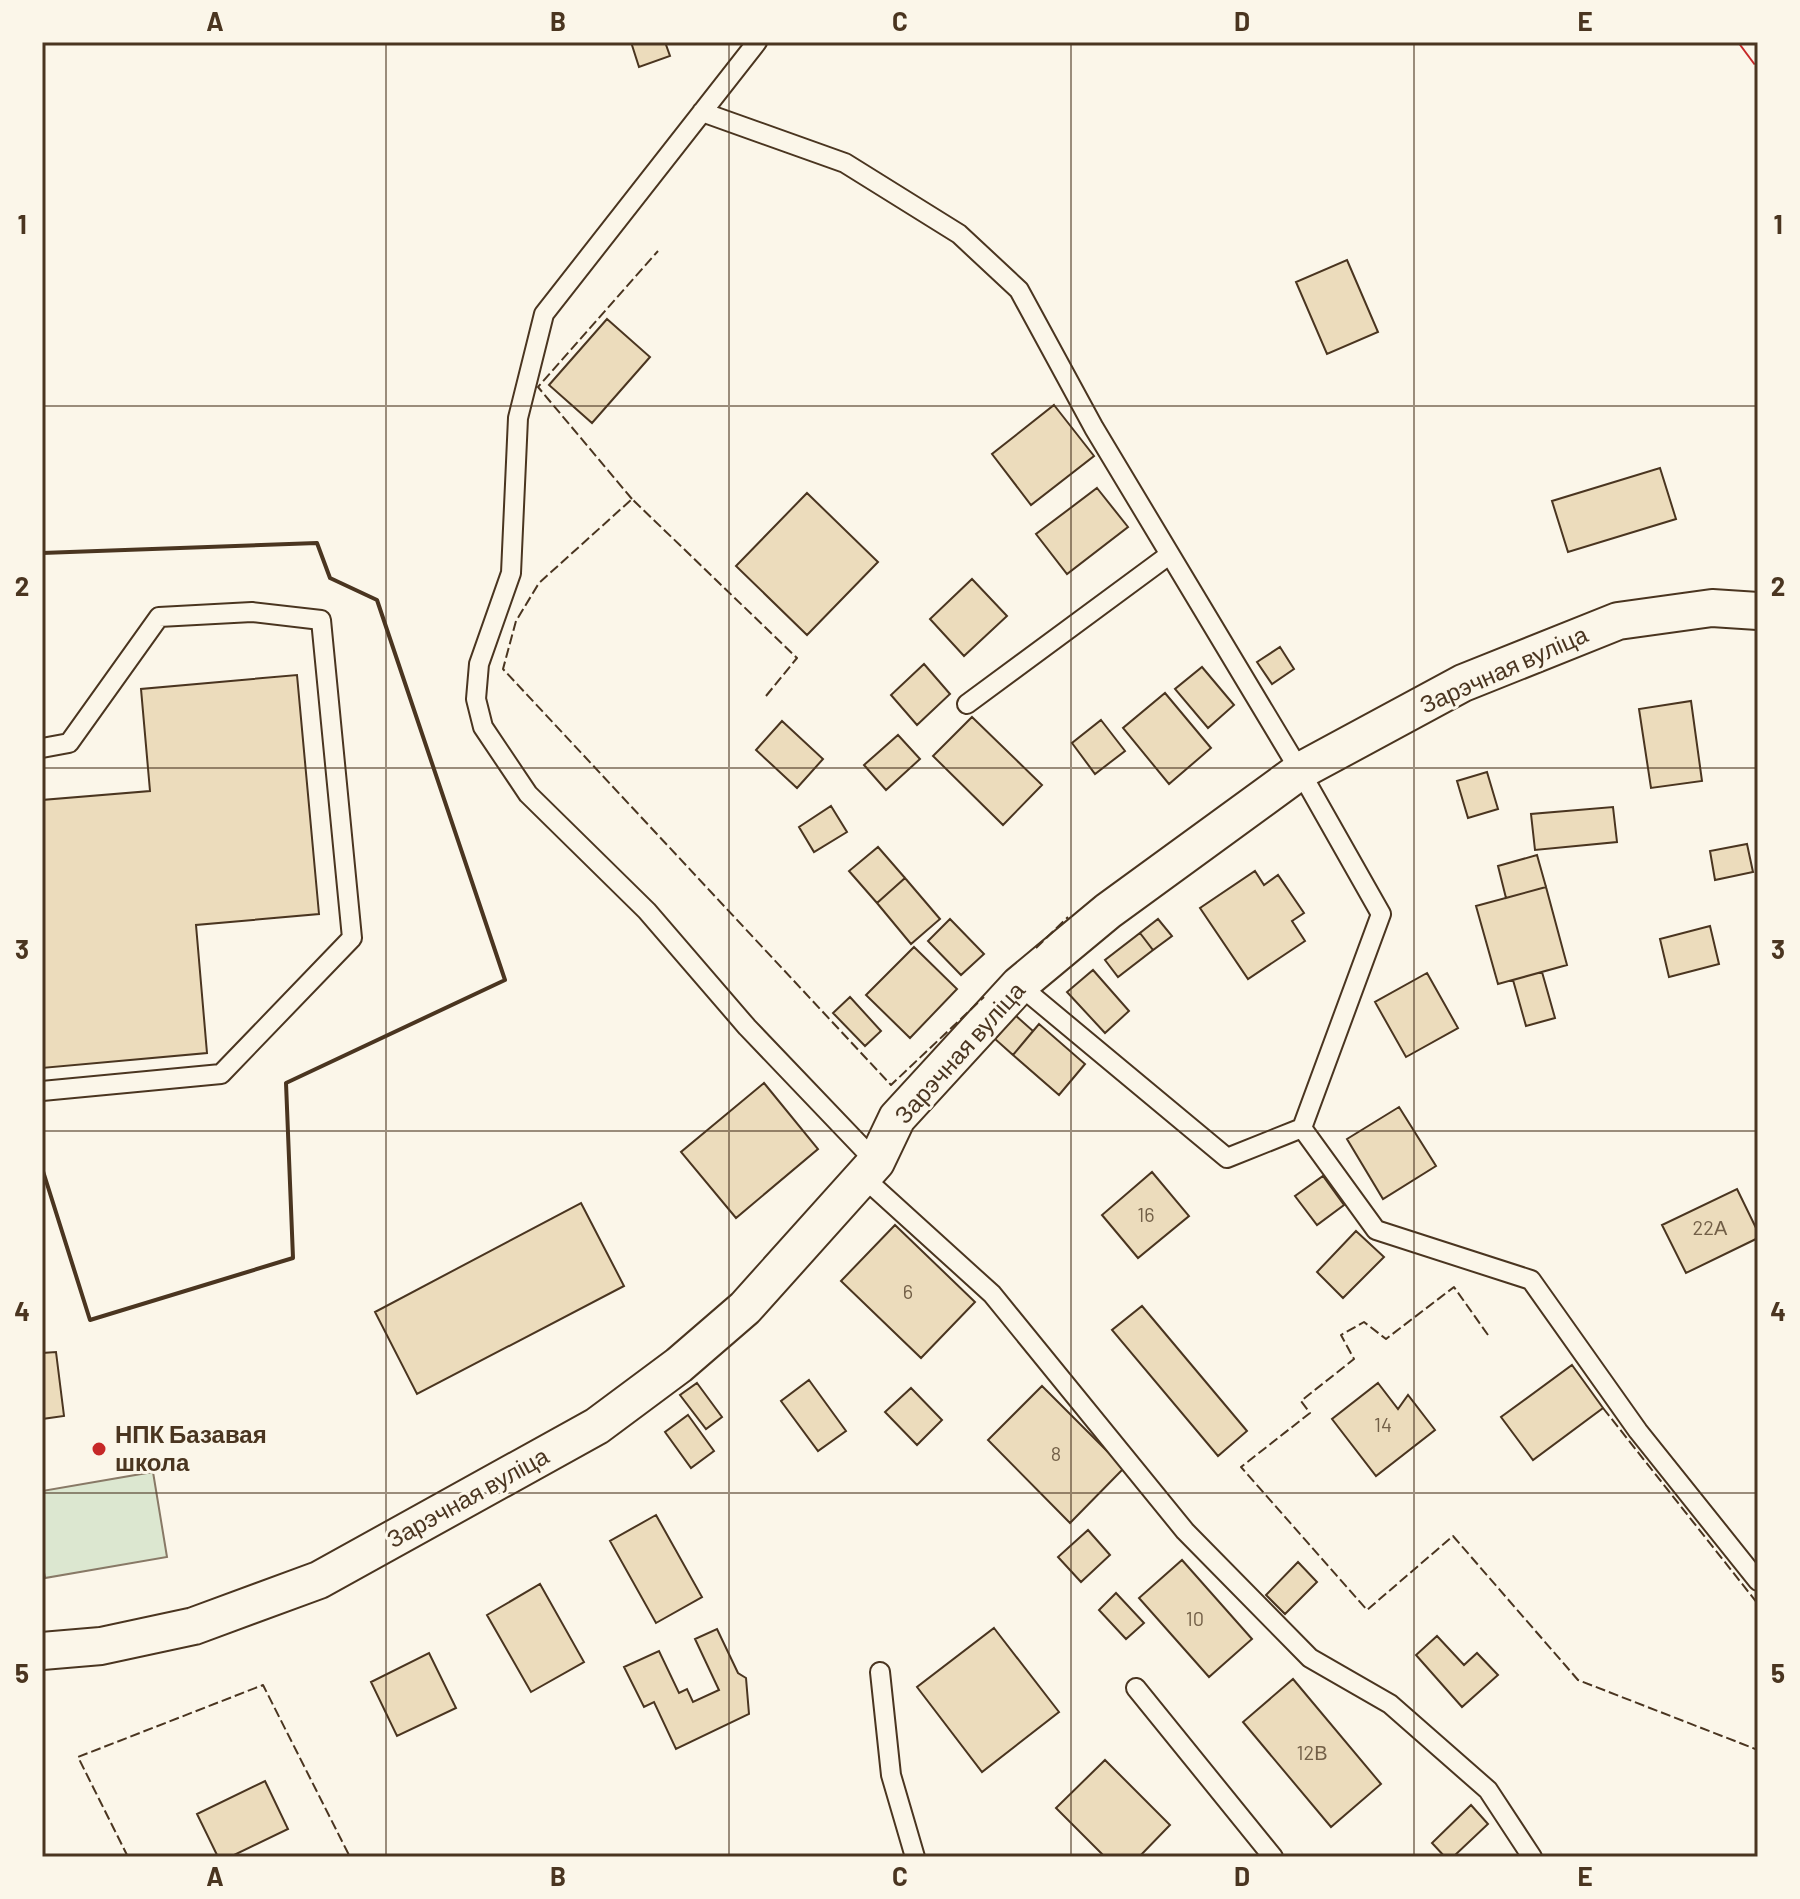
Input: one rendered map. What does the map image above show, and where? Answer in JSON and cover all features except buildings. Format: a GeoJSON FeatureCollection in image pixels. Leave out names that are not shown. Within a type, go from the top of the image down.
{"type":"FeatureCollection","features":[{"type":"Feature","properties":{"kind":"street","name":"Зарэчная вуліца"},"geometry":{"type":"LineString","coordinates":[[42,1651],[101,1646],[194,1626],[319,1580],[597,1426],[679,1365],[745,1308],[869,1169],[897,1118],[1019,985],[1108,911],[1300,771],[1463,683],[1618,621],[1712,608],[1758,611]]}},
{"type":"Feature","properties":{"kind":"lane"},"geometry":{"type":"LineString","coordinates":[[757,42],[544,314],[518,418],[511,573],[479,664],[476,699],[483,727],[528,794],[647,911],[869,1169],[992,1294],[1185,1531],[1310,1658],[1390,1704],[1488,1790],[1532,1857]]}},
{"type":"Feature","properties":{"kind":"lane"},"geometry":{"type":"LineString","coordinates":[[702,112],[845,163],[959,234],[1019,290],[1094,428],[1300,771],[1381,914],[1302,1128],[1227,1158],[1019,985]]}},
{"type":"Feature","properties":{"kind":"lane"},"geometry":{"type":"LineString","coordinates":[[967,704],[1169,555]]}},
{"type":"Feature","properties":{"kind":"lane"},"geometry":{"type":"LineString","coordinates":[[42,748],[69,743],[159,617],[252,612],[321,620],[352,938],[221,1074],[42,1091]]}},
{"type":"Feature","properties":{"kind":"lane"},"geometry":{"type":"LineString","coordinates":[[1302,1128],[1376,1230],[1531,1280],[1638,1431],[1758,1581]]}},
{"type":"Feature","properties":{"kind":"lane"},"geometry":{"type":"LineString","coordinates":[[880,1672],[891,1775],[915,1857]]}},
{"type":"Feature","properties":{"kind":"lane"},"geometry":{"type":"LineString","coordinates":[[1136,1688],[1273,1857]]}},
{"type":"Feature","properties":{"kind":"green space"},"geometry":{"type":"Polygon","coordinates":[[[153,1472],[167,1557],[45,1578],[42,1562],[42,1491],[153,1472]]]}},
{"type":"Feature","properties":{"kind":"fence"},"geometry":{"type":"LineString","coordinates":[[632,499],[538,387],[658,251]]}},
{"type":"Feature","properties":{"kind":"fence"},"geometry":{"type":"LineString","coordinates":[[766,696],[797,658],[632,499],[539,583],[516,621],[503,669],[891,1085],[984,997]]}},
{"type":"Feature","properties":{"kind":"fence"},"geometry":{"type":"LineString","coordinates":[[1036,948],[1068,917]]}},
{"type":"Feature","properties":{"kind":"fence"},"geometry":{"type":"LineString","coordinates":[[1488,1335],[1454,1287],[1386,1339],[1364,1322],[1341,1335],[1354,1359],[1301,1401],[1310,1413],[1241,1467],[1367,1610],[1453,1536],[1578,1680],[1758,1750]]}},
{"type":"Feature","properties":{"kind":"fence"},"geometry":{"type":"LineString","coordinates":[[1603,1408],[1758,1604]]}},
{"type":"Feature","properties":{"kind":"fence"},"geometry":{"type":"LineString","coordinates":[[128,1857],[78,1757],[263,1685],[350,1857]]}},
{"type":"Feature","properties":{"kind":"wall"},"geometry":{"type":"LineString","coordinates":[[42,553],[317,543],[330,578],[377,600],[505,980],[286,1083],[293,1258],[90,1320],[42,1168]]}},
{"type":"Feature","properties":{"kind":"power"},"geometry":{"type":"LineString","coordinates":[[1738,42],[1758,69]]}},
{"type":"Feature","properties":{"kind":"place","name":"НПК Базавая школа"},"geometry":{"type":"Point","coordinates":[99,1449]}}]}
